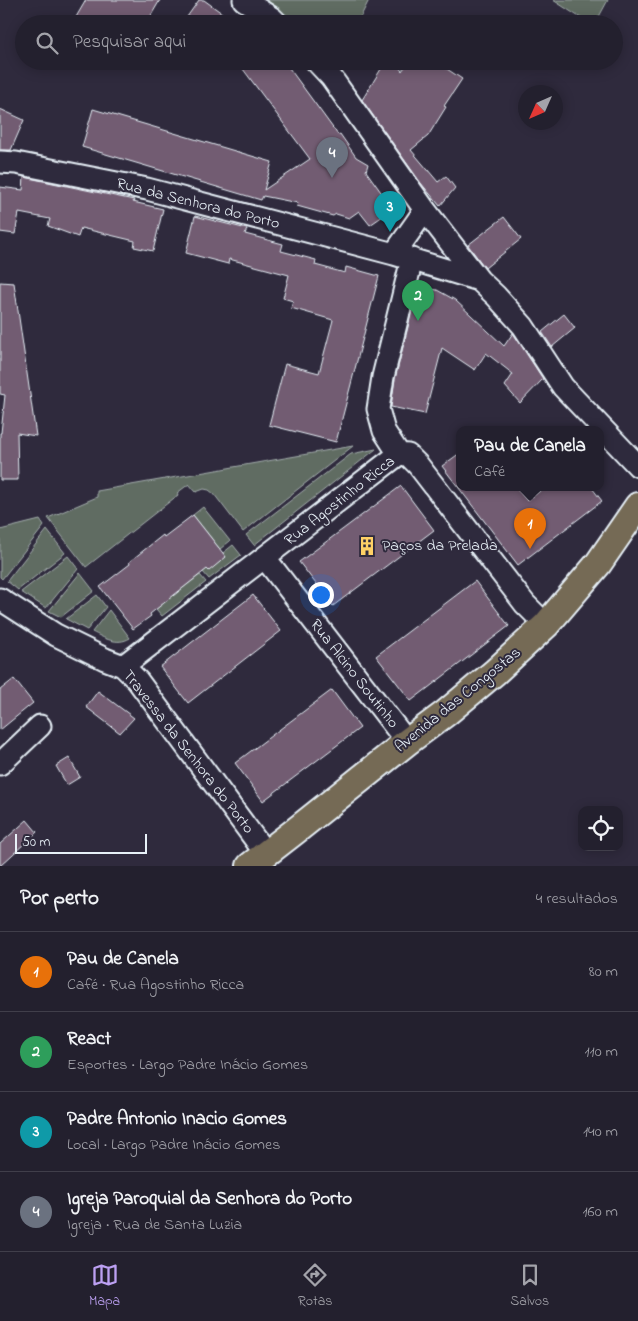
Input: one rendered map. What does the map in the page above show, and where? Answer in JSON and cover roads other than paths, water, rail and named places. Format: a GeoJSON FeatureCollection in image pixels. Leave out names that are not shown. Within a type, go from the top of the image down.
{"type":"FeatureCollection","features":[{"type":"Feature","properties":{"kind":"main road","name":"Avenida das Congostas"},"geometry":{"type":"LineString","coordinates":[[258,860],[446,713],[495,672],[546,625],[598,564],[638,506]]}},
{"type":"Feature","properties":{"kind":"street"},"geometry":{"type":"LineString","coordinates":[[244,0],[265,15]]}},
{"type":"Feature","properties":{"kind":"street"},"geometry":{"type":"LineString","coordinates":[[324,70],[425,210],[479,280],[523,326],[563,387],[600,426]]}},
{"type":"Feature","properties":{"kind":"street","name":"Rua da Senhora do Porto"},"geometry":{"type":"LineString","coordinates":[[0,162],[16,163],[146,190],[403,256],[479,280]]}},
{"type":"Feature","properties":{"kind":"street"},"geometry":{"type":"LineString","coordinates":[[399,454],[384,432],[378,409],[403,256],[425,210]]}},
{"type":"Feature","properties":{"kind":"street"},"geometry":{"type":"LineString","coordinates":[[604,430],[638,466]]}},
{"type":"Feature","properties":{"kind":"street","name":"Rua Agostinho Ricca"},"geometry":{"type":"LineString","coordinates":[[123,666],[399,454],[408,454],[525,604],[546,625]]}},
{"type":"Feature","properties":{"kind":"street","name":"Rua Alcino Soutinho"},"geometry":{"type":"LineString","coordinates":[[265,558],[407,742]]}},
{"type":"Feature","properties":{"kind":"street","name":"Travessa da Senhora do Porto"},"geometry":{"type":"LineString","coordinates":[[0,598],[56,635],[123,666],[138,682],[258,860]]}},
{"type":"Feature","properties":{"kind":"street"},"geometry":{"type":"LineString","coordinates":[[0,764],[40,726]]}},
{"type":"Feature","properties":{"kind":"place","name":"Igreja Paroquial da Senhora do Porto"},"geometry":{"type":"Point","coordinates":[332,178]}},
{"type":"Feature","properties":{"kind":"place","name":"Padre Antonio Inacio Gomes"},"geometry":{"type":"Point","coordinates":[390,232]}},
{"type":"Feature","properties":{"kind":"place","name":"React"},"geometry":{"type":"Point","coordinates":[418,321]}},
{"type":"Feature","properties":{"kind":"place","name":"Paços da Prelada"},"geometry":{"type":"Point","coordinates":[367,546]}},
{"type":"Feature","properties":{"kind":"place","name":"Pau de Canela"},"geometry":{"type":"Point","coordinates":[530,549]}}]}
